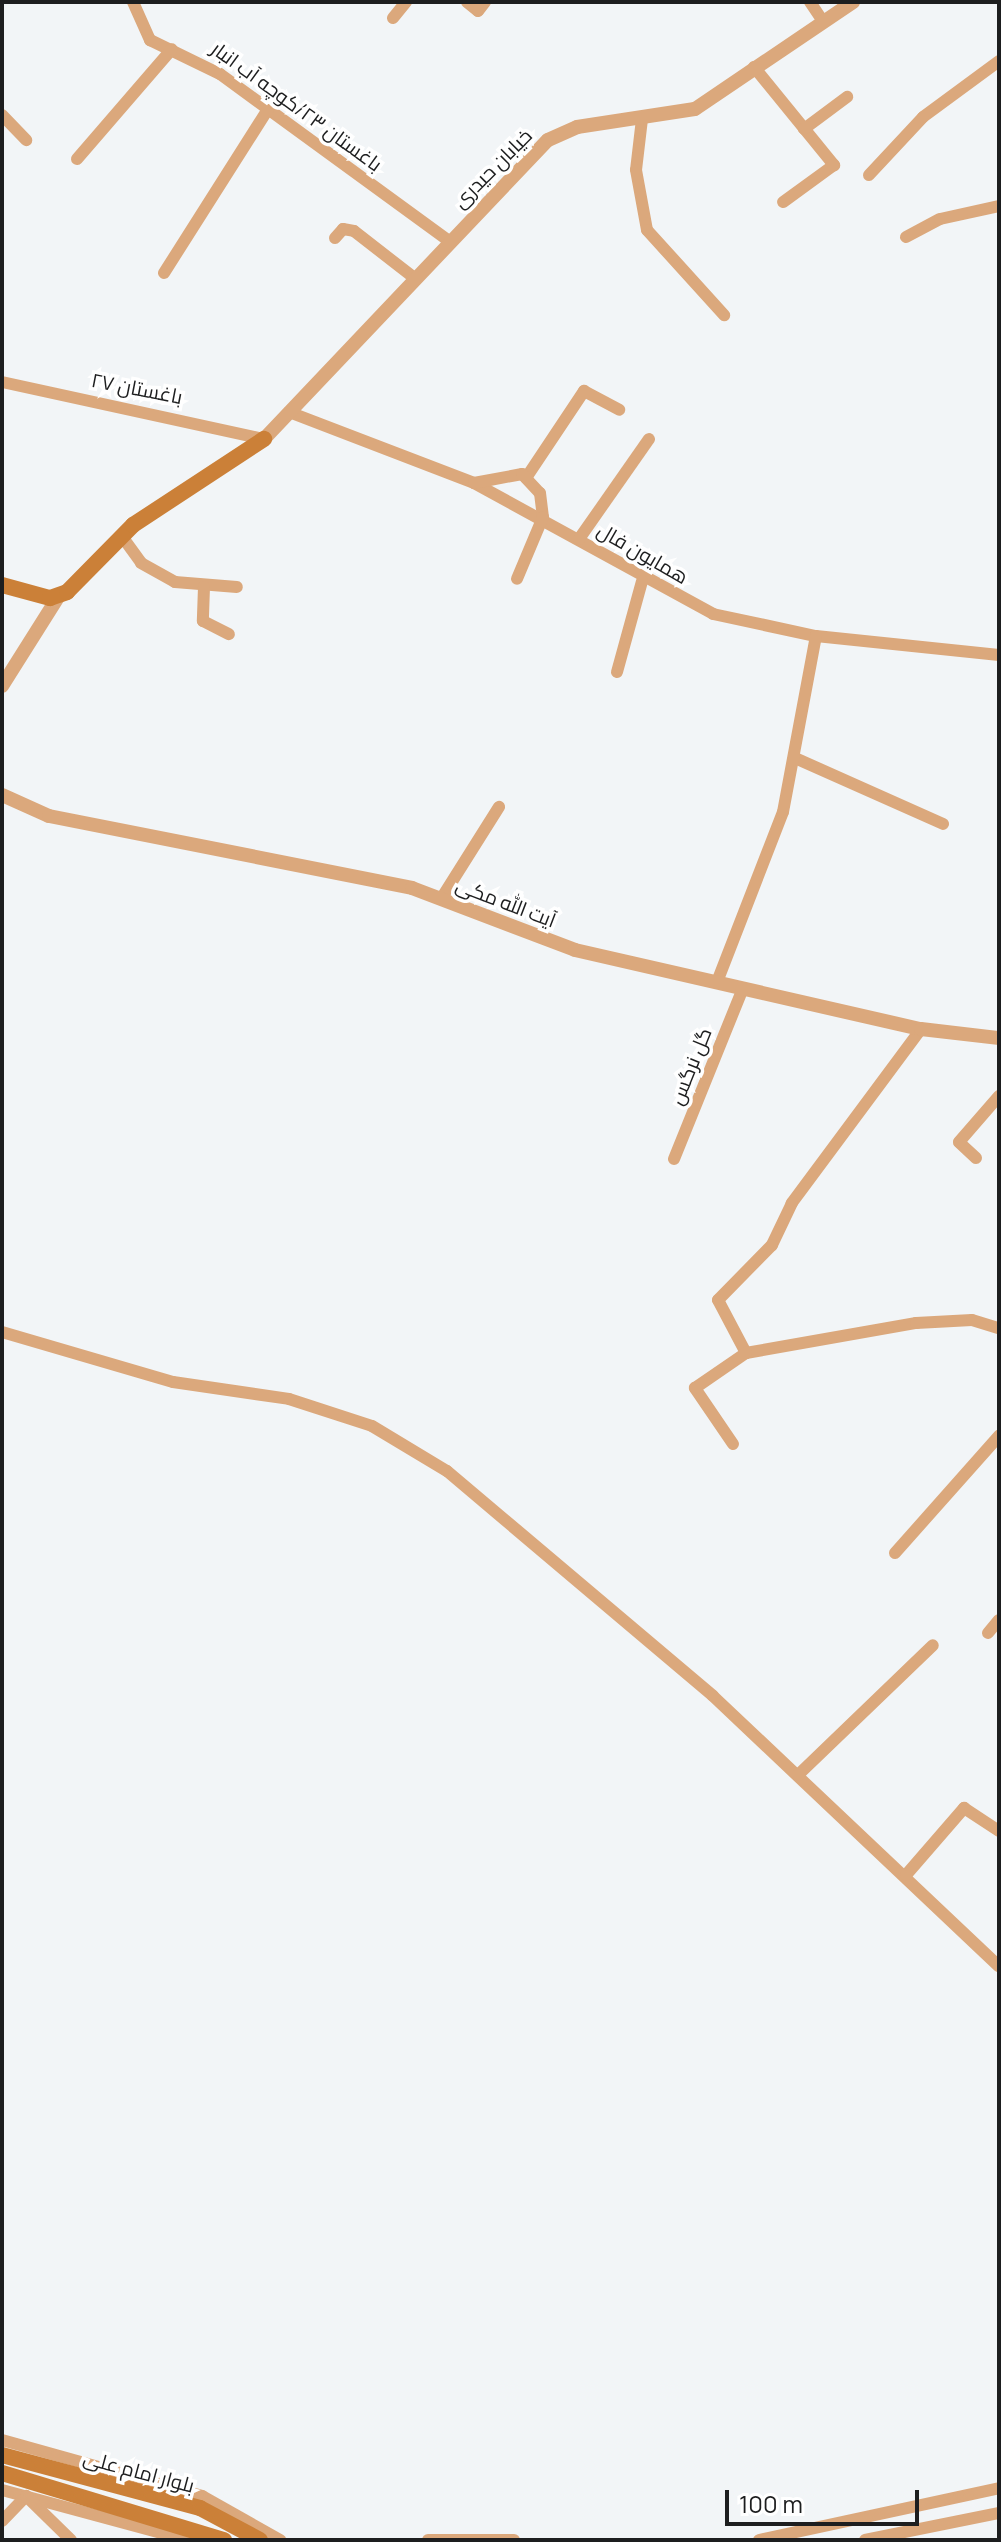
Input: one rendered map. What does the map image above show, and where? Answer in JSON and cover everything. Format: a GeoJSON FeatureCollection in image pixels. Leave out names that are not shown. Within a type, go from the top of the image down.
{"type":"FeatureCollection","features":[{"type":"Feature","properties":{"kind":"main road"},"geometry":{"type":"LineString","coordinates":[[2,585],[58,597],[121,535],[264,439]]}},
{"type":"Feature","properties":{"kind":"main road","name":"بلوار امام علی"},"geometry":{"type":"LineString","coordinates":[[2,2455],[200,2508],[260,2540]]}},
{"type":"Feature","properties":{"kind":"main road","name":"بلوار امام علی"},"geometry":{"type":"LineString","coordinates":[[2,2473],[224,2540]]}},
{"type":"Feature","properties":{"kind":"street","name":"باغستان ۲۳/کوچه آب انبار"},"geometry":{"type":"LineString","coordinates":[[133,2],[150,40],[172,49],[268,109],[448,240]]}},
{"type":"Feature","properties":{"kind":"street"},"geometry":{"type":"LineString","coordinates":[[393,18],[406,2]]}},
{"type":"Feature","properties":{"kind":"street"},"geometry":{"type":"LineString","coordinates":[[467,2],[482,6]]}},
{"type":"Feature","properties":{"kind":"street"},"geometry":{"type":"LineString","coordinates":[[810,2],[822,20]]}},
{"type":"Feature","properties":{"kind":"street","name":"خیابان حیدری"},"geometry":{"type":"LineString","coordinates":[[264,439],[448,240],[548,140],[577,127],[695,109],[822,20],[853,2]]}},
{"type":"Feature","properties":{"kind":"street"},"geometry":{"type":"LineString","coordinates":[[77,159],[172,49]]}},
{"type":"Feature","properties":{"kind":"street"},"geometry":{"type":"LineString","coordinates":[[869,175],[923,117],[999,61]]}},
{"type":"Feature","properties":{"kind":"street"},"geometry":{"type":"LineString","coordinates":[[754,67],[834,165],[783,202]]}},
{"type":"Feature","properties":{"kind":"street"},"geometry":{"type":"LineString","coordinates":[[804,129],[847,97]]}},
{"type":"Feature","properties":{"kind":"street"},"geometry":{"type":"LineString","coordinates":[[164,273],[268,109]]}},
{"type":"Feature","properties":{"kind":"street"},"geometry":{"type":"LineString","coordinates":[[2,115],[26,140]]}},
{"type":"Feature","properties":{"kind":"street"},"geometry":{"type":"LineString","coordinates":[[642,119],[636,170],[647,230],[724,315]]}},
{"type":"Feature","properties":{"kind":"street"},"geometry":{"type":"LineString","coordinates":[[906,237],[940,219],[999,206]]}},
{"type":"Feature","properties":{"kind":"street"},"geometry":{"type":"LineString","coordinates":[[335,238],[343,229],[354,231],[413,277]]}},
{"type":"Feature","properties":{"kind":"street","name":"باغستان ۲۷"},"geometry":{"type":"LineString","coordinates":[[2,382],[264,439]]}},
{"type":"Feature","properties":{"kind":"street"},"geometry":{"type":"LineString","coordinates":[[526,478],[584,391],[619,410]]}},
{"type":"Feature","properties":{"kind":"street","name":"همایون فال"},"geometry":{"type":"LineString","coordinates":[[289,412],[474,483],[543,517],[642,581],[713,614],[816,636],[999,655]]}},
{"type":"Feature","properties":{"kind":"street"},"geometry":{"type":"LineString","coordinates":[[579,539],[649,439]]}},
{"type":"Feature","properties":{"kind":"street"},"geometry":{"type":"LineString","coordinates":[[474,483],[511,473],[526,478],[540,493],[543,517],[517,579]]}},
{"type":"Feature","properties":{"kind":"street"},"geometry":{"type":"LineString","coordinates":[[121,535],[155,573],[204,587],[237,587]]}},
{"type":"Feature","properties":{"kind":"street"},"geometry":{"type":"LineString","coordinates":[[617,672],[642,581]]}},
{"type":"Feature","properties":{"kind":"street"},"geometry":{"type":"LineString","coordinates":[[204,587],[203,621],[229,634]]}},
{"type":"Feature","properties":{"kind":"street"},"geometry":{"type":"LineString","coordinates":[[2,686],[58,597]]}},
{"type":"Feature","properties":{"kind":"street"},"geometry":{"type":"LineString","coordinates":[[717,982],[774,841],[795,758],[816,636]]}},
{"type":"Feature","properties":{"kind":"street"},"geometry":{"type":"LineString","coordinates":[[795,758],[943,824]]}},
{"type":"Feature","properties":{"kind":"street","name":"آیت الله مکی"},"geometry":{"type":"LineString","coordinates":[[2,795],[49,816],[441,899],[575,950],[921,1029],[999,1038]]}},
{"type":"Feature","properties":{"kind":"street"},"geometry":{"type":"LineString","coordinates":[[441,899],[499,807]]}},
{"type":"Feature","properties":{"kind":"street","name":"گل نرگس"},"geometry":{"type":"LineString","coordinates":[[674,1159],[743,988]]}},
{"type":"Feature","properties":{"kind":"street"},"geometry":{"type":"LineString","coordinates":[[746,1353],[718,1300],[772,1245],[792,1203],[921,1029]]}},
{"type":"Feature","properties":{"kind":"street"},"geometry":{"type":"LineString","coordinates":[[976,1158],[959,1142],[999,1096]]}},
{"type":"Feature","properties":{"kind":"street"},"geometry":{"type":"LineString","coordinates":[[733,1444],[695,1388],[746,1353],[916,1323],[972,1320],[999,1328]]}},
{"type":"Feature","properties":{"kind":"street"},"geometry":{"type":"LineString","coordinates":[[2,1332],[125,1370],[289,1399],[372,1426],[447,1471],[798,1775],[999,1966]]}},
{"type":"Feature","properties":{"kind":"street"},"geometry":{"type":"LineString","coordinates":[[895,1553],[999,1436]]}},
{"type":"Feature","properties":{"kind":"street"},"geometry":{"type":"LineString","coordinates":[[988,1633],[999,1620]]}},
{"type":"Feature","properties":{"kind":"street"},"geometry":{"type":"LineString","coordinates":[[798,1775],[933,1645]]}},
{"type":"Feature","properties":{"kind":"street"},"geometry":{"type":"LineString","coordinates":[[906,1875],[964,1808],[999,1831]]}},
{"type":"Feature","properties":{"kind":"street"},"geometry":{"type":"LineString","coordinates":[[2,2440],[202,2496],[280,2540]]}},
{"type":"Feature","properties":{"kind":"street"},"geometry":{"type":"LineString","coordinates":[[759,2540],[999,2488]]}},
{"type":"Feature","properties":{"kind":"street"},"geometry":{"type":"LineString","coordinates":[[2,2490],[187,2540]]}},
{"type":"Feature","properties":{"kind":"street"},"geometry":{"type":"LineString","coordinates":[[2,2521],[26,2496]]}},
{"type":"Feature","properties":{"kind":"street"},"geometry":{"type":"LineString","coordinates":[[26,2496],[71,2540]]}},
{"type":"Feature","properties":{"kind":"street"},"geometry":{"type":"LineString","coordinates":[[865,2540],[999,2513]]}},
{"type":"Feature","properties":{"kind":"street"},"geometry":{"type":"LineString","coordinates":[[428,2540],[514,2540]]}}]}
